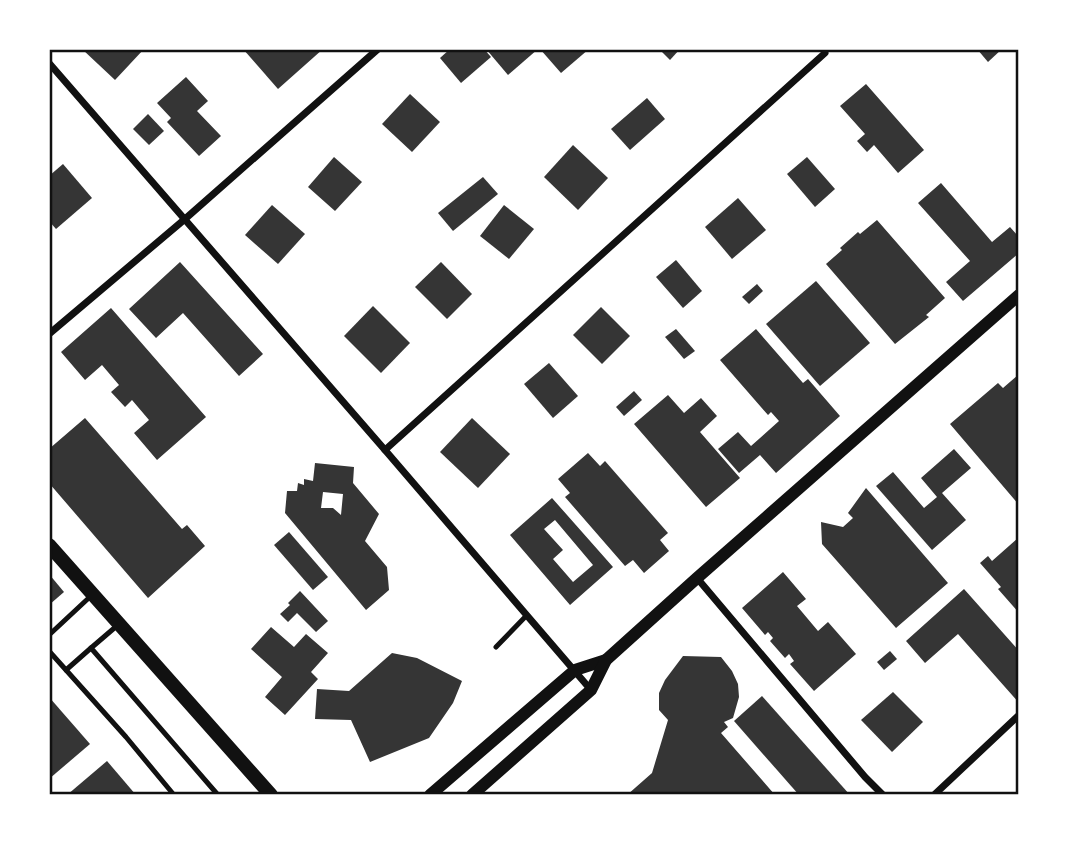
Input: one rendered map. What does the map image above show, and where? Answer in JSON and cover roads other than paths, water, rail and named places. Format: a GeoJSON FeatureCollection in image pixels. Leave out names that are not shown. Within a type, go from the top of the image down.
{"type":"FeatureCollection","features":[{"type":"Feature","properties":{"kind":"main road"},"geometry":{"type":"LineString","coordinates":[[49,545],[271,795]]}},
{"type":"Feature","properties":{"kind":"street"},"geometry":{"type":"LineString","coordinates":[[49,334],[185,219],[378,49]]}},
{"type":"Feature","properties":{"kind":"street"},"geometry":{"type":"LineString","coordinates":[[385,450],[825,53]]}},
{"type":"Feature","properties":{"kind":"street"},"geometry":{"type":"LineString","coordinates":[[49,63],[591,690]]}},
{"type":"Feature","properties":{"kind":"street"},"geometry":{"type":"LineString","coordinates":[[472,795],[591,690],[606,660],[1019,295]]}},
{"type":"Feature","properties":{"kind":"street"},"geometry":{"type":"LineString","coordinates":[[697,579],[865,778],[883,795]]}},
{"type":"Feature","properties":{"kind":"street"},"geometry":{"type":"LineString","coordinates":[[430,795],[575,670],[606,660]]}},
{"type":"Feature","properties":{"kind":"street"},"geometry":{"type":"LineString","coordinates":[[934,795],[1019,715]]}},
{"type":"Feature","properties":{"kind":"lane"},"geometry":{"type":"LineString","coordinates":[[49,635],[93,594]]}},
{"type":"Feature","properties":{"kind":"lane"},"geometry":{"type":"LineString","coordinates":[[496,647],[527,615]]}},
{"type":"Feature","properties":{"kind":"lane"},"geometry":{"type":"LineString","coordinates":[[66,670],[118,624]]}},
{"type":"Feature","properties":{"kind":"lane"},"geometry":{"type":"LineString","coordinates":[[91,648],[218,795]]}},
{"type":"Feature","properties":{"kind":"lane"},"geometry":{"type":"LineString","coordinates":[[49,651],[174,795]]}}]}
